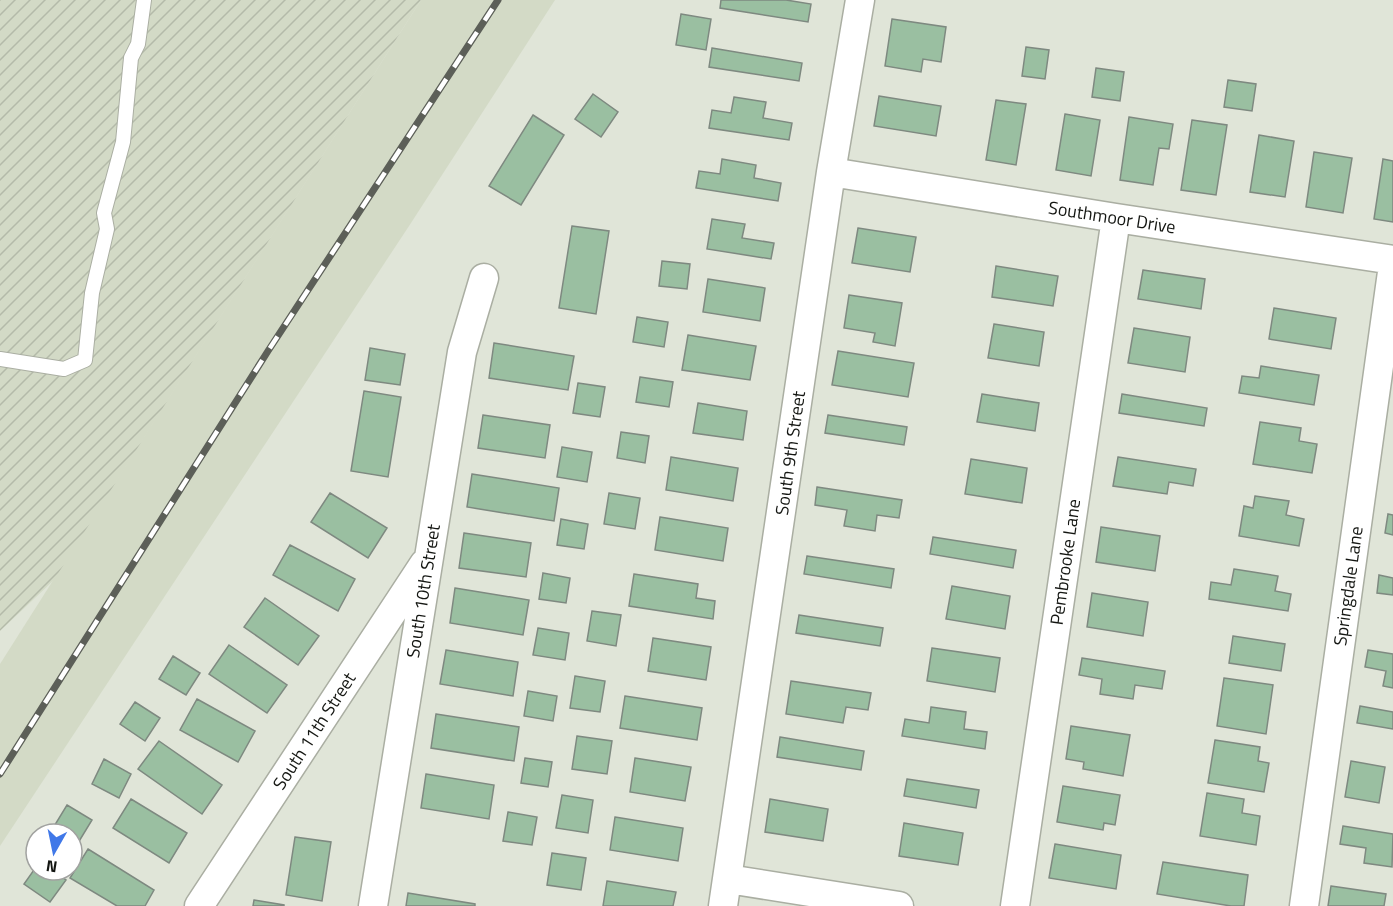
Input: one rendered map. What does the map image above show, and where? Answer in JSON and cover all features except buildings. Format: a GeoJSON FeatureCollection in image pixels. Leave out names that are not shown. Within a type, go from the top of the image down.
{"type":"FeatureCollection","features":[{"type":"Feature","properties":{"kind":"street","name":"South 9th Street"},"geometry":{"type":"LineString","coordinates":[[726,893],[831,172],[860,0]]}},
{"type":"Feature","properties":{"kind":"street","name":"Southmoor Drive"},"geometry":{"type":"LineString","coordinates":[[831,172],[1393,260]]}},
{"type":"Feature","properties":{"kind":"street","name":"Pembrooke Lane"},"geometry":{"type":"LineString","coordinates":[[1015,906],[1116,218]]}},
{"type":"Feature","properties":{"kind":"street","name":"Springdale Lane"},"geometry":{"type":"LineString","coordinates":[[1304,906],[1393,265]]}},
{"type":"Feature","properties":{"kind":"street","name":"South 10th Street"},"geometry":{"type":"LineString","coordinates":[[372,906],[462,352],[484,278]]}},
{"type":"Feature","properties":{"kind":"street","name":"South 11th Street"},"geometry":{"type":"LineString","coordinates":[[199,906],[429,556]]}},
{"type":"Feature","properties":{"kind":"street"},"geometry":{"type":"LineString","coordinates":[[726,893],[899,906]]}},
{"type":"Feature","properties":{"kind":"lane"},"geometry":{"type":"LineString","coordinates":[[0,359],[64,369],[85,360],[92,293],[107,229],[104,213],[123,142],[131,58],[138,44],[144,0]]}},
{"type":"Feature","properties":{"kind":"shaded area"},"geometry":{"type":"Polygon","coordinates":[[[0,0],[421,0],[54,580],[0,631],[0,0]]]}},
{"type":"Feature","properties":{"kind":"shaded area"},"geometry":{"type":"Polygon","coordinates":[[[421,0],[555,0],[411,223],[0,846],[0,664],[421,0]]]}},
{"type":"Feature","properties":{"kind":"railway"},"geometry":{"type":"LineString","coordinates":[[0,774],[268,351],[498,0]]}}]}
